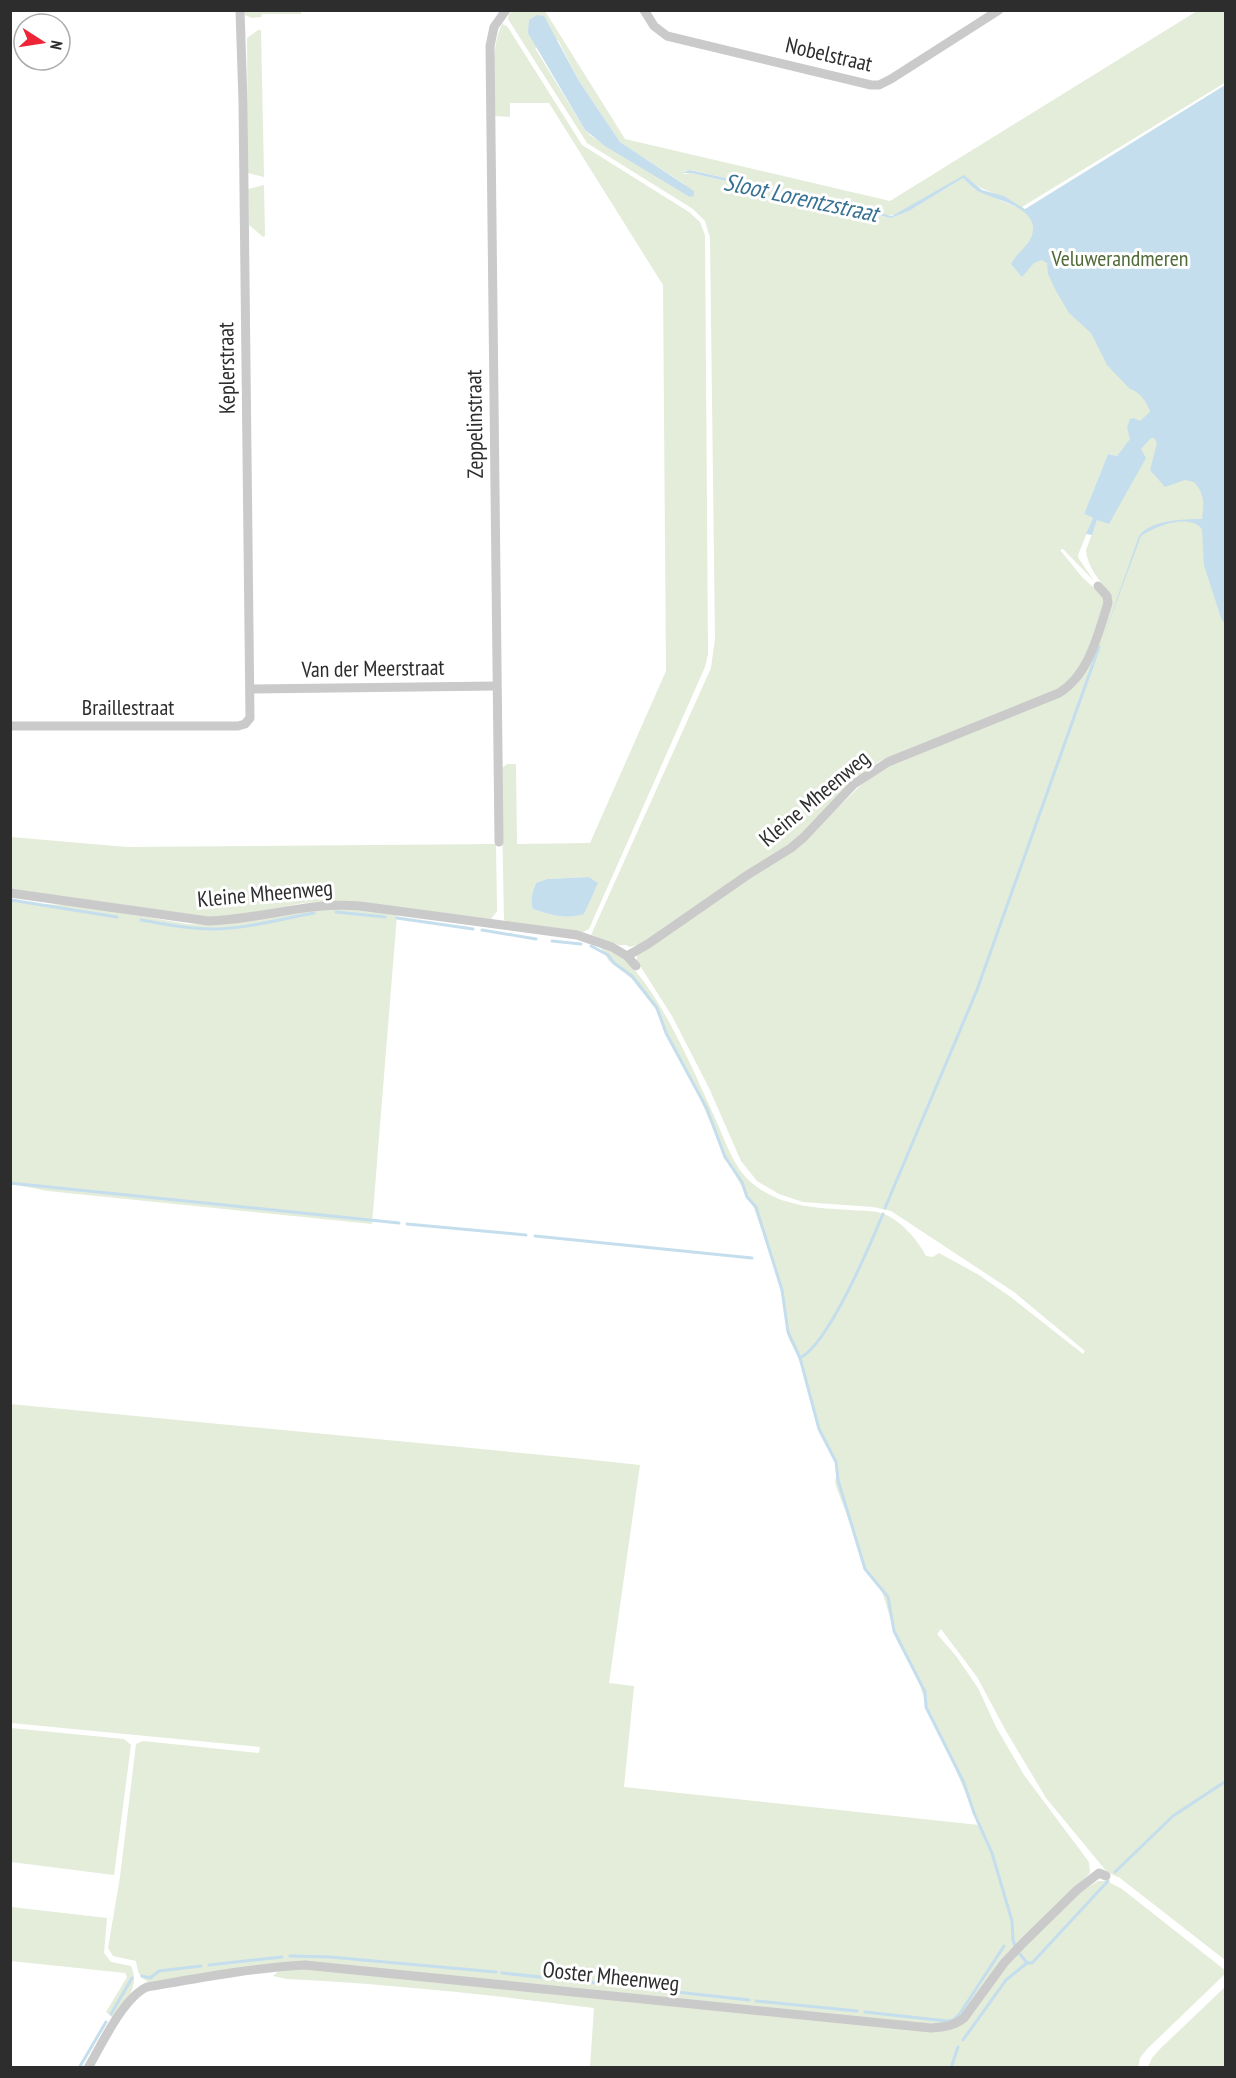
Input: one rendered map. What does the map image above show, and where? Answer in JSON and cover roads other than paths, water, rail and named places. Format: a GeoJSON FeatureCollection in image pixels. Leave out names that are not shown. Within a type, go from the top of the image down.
{"type":"FeatureCollection","features":[{"type":"Feature","properties":{"kind":"street","name":"Keplerstraat"},"geometry":{"type":"LineString","coordinates":[[240,10],[250,689],[250,718],[245,724]]}},
{"type":"Feature","properties":{"kind":"street","name":"Zeppelinstraat"},"geometry":{"type":"LineString","coordinates":[[499,842],[489,46],[494,27],[506,10]]}},
{"type":"Feature","properties":{"kind":"street","name":"Nobelstraat"},"geometry":{"type":"LineString","coordinates":[[644,10],[654,26],[667,36],[871,85],[879,85],[891,80],[999,10]]}},
{"type":"Feature","properties":{"kind":"street","name":"Kleine Mheenweg"},"geometry":{"type":"LineString","coordinates":[[627,956],[791,848],[854,784],[873,770],[1059,693],[1071,685],[1086,663],[1108,603],[1107,596],[1098,586]]}},
{"type":"Feature","properties":{"kind":"street","name":"Van der Meerstraat"},"geometry":{"type":"LineString","coordinates":[[250,689],[496,686]]}},
{"type":"Feature","properties":{"kind":"street","name":"Braillestraat"},"geometry":{"type":"LineString","coordinates":[[10,726],[238,726],[245,724]]}},
{"type":"Feature","properties":{"kind":"street","name":"Kleine Mheenweg"},"geometry":{"type":"LineString","coordinates":[[10,893],[208,921],[236,920],[326,904],[360,906],[577,935],[612,947],[627,956],[636,966]]}},
{"type":"Feature","properties":{"kind":"street","name":"Ooster Mheenweg"},"geometry":{"type":"LineString","coordinates":[[88,2067],[129,2000],[141,1990],[180,1981],[282,1966],[324,1967],[931,2028],[946,2027],[964,2018],[1012,1954],[1077,1890],[1099,1873],[1106,1876]]}},
{"type":"Feature","properties":{"kind":"water"},"geometry":{"type":"Polygon","coordinates":[[[537,15],[544,16],[579,81],[620,142],[694,191],[694,196],[690,197],[605,146],[585,130],[528,33],[529,20],[537,15]]]}},
{"type":"Feature","properties":{"kind":"water","name":"Veluwerandmeren"},"geometry":{"type":"Polygon","coordinates":[[[1225,85],[1225,625],[1204,565],[1202,529],[1189,522],[1172,523],[1155,528],[1141,536],[1102,641],[1139,536],[1159,524],[1177,520],[1202,519],[1203,499],[1194,482],[1185,480],[1165,487],[1150,470],[1157,443],[1154,438],[1151,438],[1141,449],[1146,458],[1109,524],[1097,520],[1092,535],[1086,534],[1093,518],[1084,514],[1108,454],[1117,456],[1130,439],[1127,427],[1130,419],[1140,421],[1150,412],[1143,398],[1130,389],[1107,365],[1091,333],[1069,313],[1048,274],[1047,263],[1042,260],[1034,263],[1022,277],[1011,264],[1031,238],[1033,228],[1031,220],[1025,213],[1008,203],[979,192],[963,178],[909,211],[891,218],[691,173],[682,173],[690,170],[892,216],[964,175],[982,190],[1004,196],[1025,209],[1225,85]]]}},
{"type":"Feature","properties":{"kind":"water"},"geometry":{"type":"Polygon","coordinates":[[[589,877],[598,883],[584,914],[565,917],[533,909],[531,899],[536,883],[547,879],[589,877]]]}},
{"type":"Feature","properties":{"kind":"waterway"},"geometry":{"type":"LineString","coordinates":[[885,1208],[977,990],[1099,647]]}},
{"type":"Feature","properties":{"kind":"waterway"},"geometry":{"type":"LineString","coordinates":[[11,900],[117,917]]}},
{"type":"Feature","properties":{"kind":"waterway"},"geometry":{"type":"LineString","coordinates":[[336,912],[385,917]]}},
{"type":"Feature","properties":{"kind":"waterway"},"geometry":{"type":"LineString","coordinates":[[141,920],[194,928],[224,929],[314,913]]}},
{"type":"Feature","properties":{"kind":"waterway"},"geometry":{"type":"LineString","coordinates":[[397,918],[473,929]]}},
{"type":"Feature","properties":{"kind":"waterway"},"geometry":{"type":"LineString","coordinates":[[482,930],[536,939]]}},
{"type":"Feature","properties":{"kind":"waterway"},"geometry":{"type":"LineString","coordinates":[[552,941],[581,944]]}},
{"type":"Feature","properties":{"kind":"waterway"},"geometry":{"type":"LineString","coordinates":[[591,946],[608,955],[614,963],[632,976],[657,1008],[666,1033],[707,1109],[725,1157],[742,1182],[747,1197],[756,1207],[782,1290],[788,1332],[800,1358],[819,1429],[836,1462],[838,1480],[865,1569],[888,1597],[894,1631],[925,1692],[926,1707],[964,1783],[974,1813],[992,1853],[1012,1921],[1015,1946]]}},
{"type":"Feature","properties":{"kind":"waterway"},"geometry":{"type":"LineString","coordinates":[[10,1183],[399,1223]]}},
{"type":"Feature","properties":{"kind":"waterway"},"geometry":{"type":"LineString","coordinates":[[800,1358],[811,1349],[835,1315],[883,1214]]}},
{"type":"Feature","properties":{"kind":"waterway"},"geometry":{"type":"LineString","coordinates":[[407,1224],[526,1235]]}},
{"type":"Feature","properties":{"kind":"waterway"},"geometry":{"type":"LineString","coordinates":[[535,1236],[752,1258]]}},
{"type":"Feature","properties":{"kind":"waterway"},"geometry":{"type":"LineString","coordinates":[[1115,1872],[1173,1816],[1226,1781]]}},
{"type":"Feature","properties":{"kind":"waterway"},"geometry":{"type":"LineString","coordinates":[[963,2040],[1006,1980],[1027,1963],[1032,1963],[1108,1881]]}},
{"type":"Feature","properties":{"kind":"waterway"},"geometry":{"type":"LineString","coordinates":[[865,2012],[953,2020],[959,2015],[1004,1946]]}},
{"type":"Feature","properties":{"kind":"waterway"},"geometry":{"type":"LineString","coordinates":[[1020,1954],[1027,1963]]}},
{"type":"Feature","properties":{"kind":"waterway"},"geometry":{"type":"LineString","coordinates":[[290,1956],[330,1957],[496,1972]]}},
{"type":"Feature","properties":{"kind":"waterway"},"geometry":{"type":"LineString","coordinates":[[209,1965],[282,1957]]}},
{"type":"Feature","properties":{"kind":"waterway"},"geometry":{"type":"LineString","coordinates":[[142,1976],[150,1978],[159,1971],[201,1966]]}},
{"type":"Feature","properties":{"kind":"waterway"},"geometry":{"type":"LineString","coordinates":[[502,1973],[598,1983]]}},
{"type":"Feature","properties":{"kind":"waterway"},"geometry":{"type":"LineString","coordinates":[[111,2014],[132,1978]]}},
{"type":"Feature","properties":{"kind":"waterway"},"geometry":{"type":"LineString","coordinates":[[613,1985],[749,2000]]}},
{"type":"Feature","properties":{"kind":"waterway"},"geometry":{"type":"LineString","coordinates":[[756,2001],[857,2011]]}},
{"type":"Feature","properties":{"kind":"waterway"},"geometry":{"type":"LineString","coordinates":[[79,2068],[106,2022]]}},
{"type":"Feature","properties":{"kind":"waterway"},"geometry":{"type":"LineString","coordinates":[[951,2068],[958,2047]]}},
{"type":"Feature","properties":{"kind":"water label","name":"Sloot Lorentzstraat"},"geometry":{"type":"Point","coordinates":[801,198]}}]}
